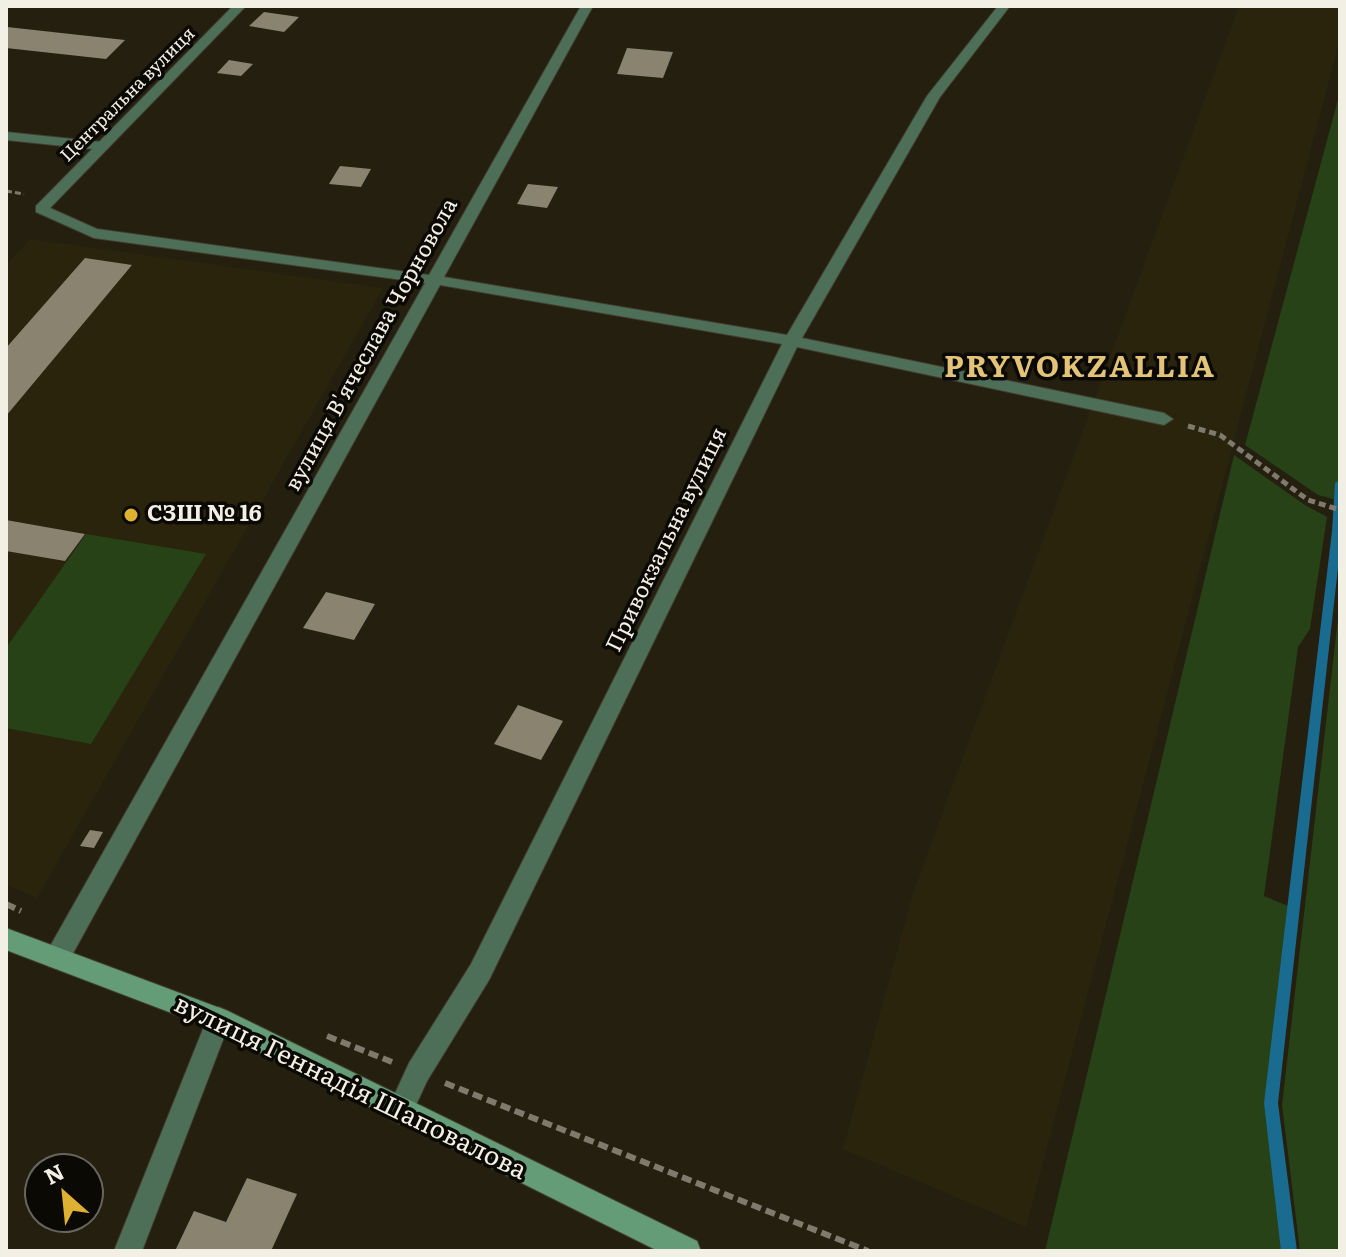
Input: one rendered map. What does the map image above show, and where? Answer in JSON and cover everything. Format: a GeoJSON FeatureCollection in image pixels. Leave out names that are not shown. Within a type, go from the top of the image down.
{"type":"FeatureCollection","features":[{"type":"Feature","properties":{"kind":"street","name":"Центральна вулиця"},"geometry":{"type":"LineString","coordinates":[[240,6],[41,209],[94,233],[435,280]]}},
{"type":"Feature","properties":{"kind":"street","name":"вулиця В'ячеслава Чорновола"},"geometry":{"type":"LineString","coordinates":[[57,958],[587,6]]}},
{"type":"Feature","properties":{"kind":"street","name":"Привокзальна вулиця"},"geometry":{"type":"LineString","coordinates":[[400,1111],[418,1072],[480,972],[792,341],[934,96],[1004,6]]}},
{"type":"Feature","properties":{"kind":"street"},"geometry":{"type":"LineString","coordinates":[[6,136],[102,146]]}},
{"type":"Feature","properties":{"kind":"street"},"geometry":{"type":"LineString","coordinates":[[435,280],[792,341],[1164,419]]}},
{"type":"Feature","properties":{"kind":"street","name":"вулиця Геннадія Шаповалова"},"geometry":{"type":"LineString","coordinates":[[6,939],[219,1019],[687,1251]]}},
{"type":"Feature","properties":{"kind":"street"},"geometry":{"type":"LineString","coordinates":[[128,1251],[219,1019]]}},
{"type":"Feature","properties":{"kind":"path"},"geometry":{"type":"LineString","coordinates":[[1164,419],[1220,435],[1308,500],[1340,510]]}},
{"type":"Feature","properties":{"kind":"shaded area"},"geometry":{"type":"Polygon","coordinates":[[[1239,6],[1340,6],[1340,39],[1026,1227],[843,1149],[913,893],[1239,6]]]}},
{"type":"Feature","properties":{"kind":"shaded area","name":"СЗШ № 16"},"geometry":{"type":"Polygon","coordinates":[[[30,239],[383,288],[37,898],[6,885],[6,265],[30,239]]]}},
{"type":"Feature","properties":{"kind":"green space"},"geometry":{"type":"Polygon","coordinates":[[[1340,92],[1340,501],[1318,495],[1245,445],[1340,92]]]}},
{"type":"Feature","properties":{"kind":"green space"},"geometry":{"type":"Polygon","coordinates":[[[1234,455],[1327,517],[1310,629],[1298,647],[1264,896],[1293,908],[1271,1103],[1289,1251],[1045,1251],[1234,455]]]}},
{"type":"Feature","properties":{"kind":"green space"},"geometry":{"type":"Polygon","coordinates":[[[86,534],[206,554],[91,744],[6,728],[6,648],[86,534]]]}},
{"type":"Feature","properties":{"kind":"green space"},"geometry":{"type":"Polygon","coordinates":[[[1340,601],[1340,1251],[1300,1251],[1282,1105],[1340,601]]]}},
{"type":"Feature","properties":{"kind":"building"},"geometry":{"type":"Polygon","coordinates":[[[264,12],[299,17],[284,32],[249,26],[264,12]]]}},
{"type":"Feature","properties":{"kind":"building"},"geometry":{"type":"Polygon","coordinates":[[[7,27],[125,40],[106,59],[6,48],[7,27]]]}},
{"type":"Feature","properties":{"kind":"building"},"geometry":{"type":"Polygon","coordinates":[[[627,48],[673,52],[663,78],[617,74],[627,48]]]}},
{"type":"Feature","properties":{"kind":"building"},"geometry":{"type":"Polygon","coordinates":[[[229,60],[253,64],[241,76],[217,73],[229,60]]]}},
{"type":"Feature","properties":{"kind":"building"},"geometry":{"type":"Polygon","coordinates":[[[340,166],[371,169],[361,187],[329,184],[340,166]]]}},
{"type":"Feature","properties":{"kind":"building"},"geometry":{"type":"Polygon","coordinates":[[[528,184],[558,187],[547,208],[517,204],[528,184]]]}},
{"type":"Feature","properties":{"kind":"building"},"geometry":{"type":"Polygon","coordinates":[[[85,258],[132,265],[6,416],[6,348],[85,258]]]}},
{"type":"Feature","properties":{"kind":"building"},"geometry":{"type":"Polygon","coordinates":[[[6,520],[85,534],[65,561],[6,551],[6,520]]]}},
{"type":"Feature","properties":{"kind":"building"},"geometry":{"type":"Polygon","coordinates":[[[326,592],[375,604],[354,640],[303,628],[326,592]]]}},
{"type":"Feature","properties":{"kind":"building"},"geometry":{"type":"Polygon","coordinates":[[[518,705],[563,721],[541,760],[494,744],[518,705]]]}},
{"type":"Feature","properties":{"kind":"building"},"geometry":{"type":"Polygon","coordinates":[[[90,830],[103,832],[94,848],[80,846],[90,830]]]}},
{"type":"Feature","properties":{"kind":"building"},"geometry":{"type":"Polygon","coordinates":[[[247,1178],[297,1194],[271,1251],[175,1251],[194,1211],[226,1222],[247,1178]]]}},
{"type":"Feature","properties":{"kind":"waterway"},"geometry":{"type":"LineString","coordinates":[[1289,1251],[1271,1103],[1340,483]]}},
{"type":"Feature","properties":{"kind":"place","name":"СЗШ № 16"},"geometry":{"type":"Point","coordinates":[131,515]}},
{"type":"Feature","properties":{"kind":"district","name":"PRYVOKZALLIA"},"geometry":{"type":"Point","coordinates":[1080,368]}}]}
